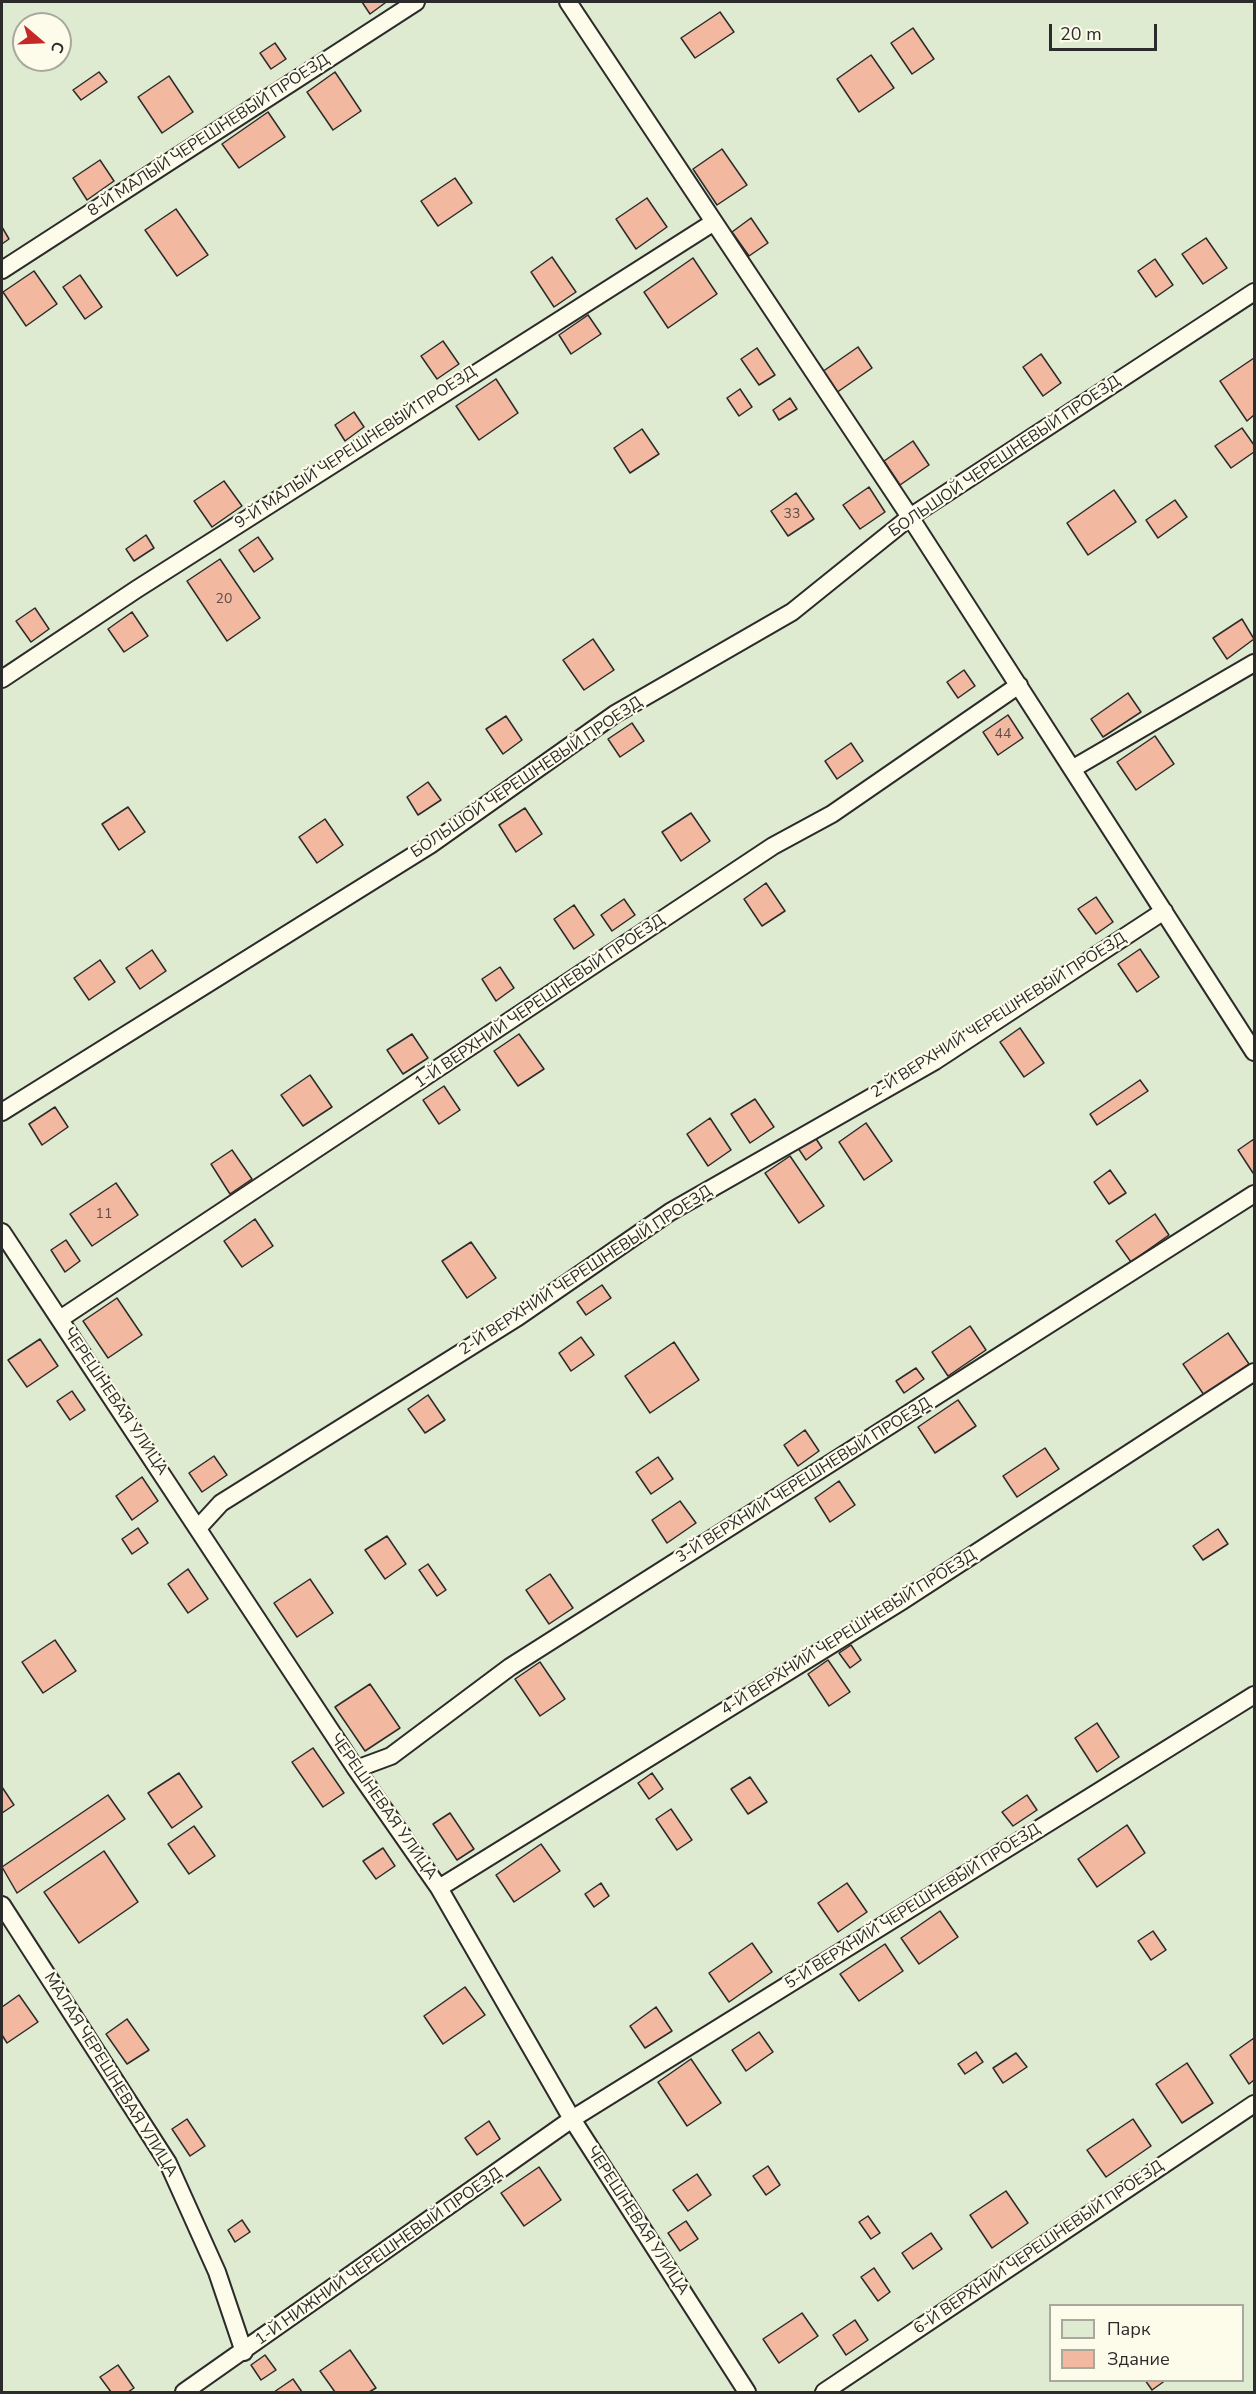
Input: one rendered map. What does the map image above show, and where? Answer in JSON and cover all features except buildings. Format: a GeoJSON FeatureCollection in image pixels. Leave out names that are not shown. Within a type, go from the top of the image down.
{"type":"FeatureCollection","features":[{"type":"Feature","properties":{"kind":"lane","name":"8-Й МАЛЫЙ ЧЕРЕШНЕВЫЙ ПРОЕЗД"},"geometry":{"type":"LineString","coordinates":[[2,270],[416,2]]}},
{"type":"Feature","properties":{"kind":"lane"},"geometry":{"type":"LineString","coordinates":[[568,2],[910,517],[1254,1052]]}},
{"type":"Feature","properties":{"kind":"lane","name":"9-Й МАЛЫЙ ЧЕРЕШНЕВЫЙ ПРОЕЗД"},"geometry":{"type":"LineString","coordinates":[[2,679],[147,583],[714,222]]}},
{"type":"Feature","properties":{"kind":"lane","name":"БОЛЬШОЙ ЧЕРЕШНЕВЫЙ ПРОЕЗД"},"geometry":{"type":"LineString","coordinates":[[2,1112],[430,845],[615,714],[792,612],[910,517],[1254,292]]}},
{"type":"Feature","properties":{"kind":"lane"},"geometry":{"type":"LineString","coordinates":[[1072,769],[1254,663]]}},
{"type":"Feature","properties":{"kind":"lane","name":"1-Й ВЕРХНИЙ ЧЕРЕШНЕВЫЙ ПРОЕЗД"},"geometry":{"type":"LineString","coordinates":[[60,1319],[773,846],[832,814],[1019,685]]}},
{"type":"Feature","properties":{"kind":"lane","name":"2-Й ВЕРХНИЙ ЧЕРЕШНЕВЫЙ ПРОЕЗД"},"geometry":{"type":"LineString","coordinates":[[199,1527],[221,1503],[518,1317],[670,1212],[935,1060],[1164,911]]}},
{"type":"Feature","properties":{"kind":"lane","name":"3-Й ВЕРХНИЙ ЧЕРЕШНЕВЫЙ ПРОЕЗД"},"geometry":{"type":"LineString","coordinates":[[356,1770],[391,1756],[510,1667],[1254,1194]]}},
{"type":"Feature","properties":{"kind":"lane","name":"ЧЕРЕШНЕВАЯ УЛИЦА"},"geometry":{"type":"LineString","coordinates":[[2,1232],[199,1527],[356,1770],[439,1887],[572,2119],[747,2392]]}},
{"type":"Feature","properties":{"kind":"lane","name":"4-Й ВЕРХНИЙ ЧЕРЕШНЕВЫЙ ПРОЕЗД"},"geometry":{"type":"LineString","coordinates":[[439,1887],[902,1601],[1254,1372]]}},
{"type":"Feature","properties":{"kind":"lane","name":"5-Й ВЕРХНИЙ ЧЕРЕШНЕВЫЙ ПРОЕЗД"},"geometry":{"type":"LineString","coordinates":[[572,2119],[1254,1695]]}},
{"type":"Feature","properties":{"kind":"lane","name":"МАЛАЯ ЧЕРЕШНЕВАЯ УЛИЦА"},"geometry":{"type":"LineString","coordinates":[[2,1905],[168,2163],[217,2272],[244,2352]]}},
{"type":"Feature","properties":{"kind":"lane","name":"6-Й ВЕРХНИЙ ЧЕРЕШНЕВЫЙ ПРОЕЗД"},"geometry":{"type":"LineString","coordinates":[[824,2392],[1254,2104]]}},
{"type":"Feature","properties":{"kind":"lane","name":"1-Й НИЖНИЙ ЧЕРЕШНЕВЫЙ ПРОЕЗД"},"geometry":{"type":"LineString","coordinates":[[184,2392],[244,2352],[572,2119]]}},
{"type":"Feature","properties":{"kind":"green space"},"geometry":{"type":"Polygon","coordinates":[[[2,2],[1254,2],[1254,2392],[2,2392],[2,2]]]}}]}
